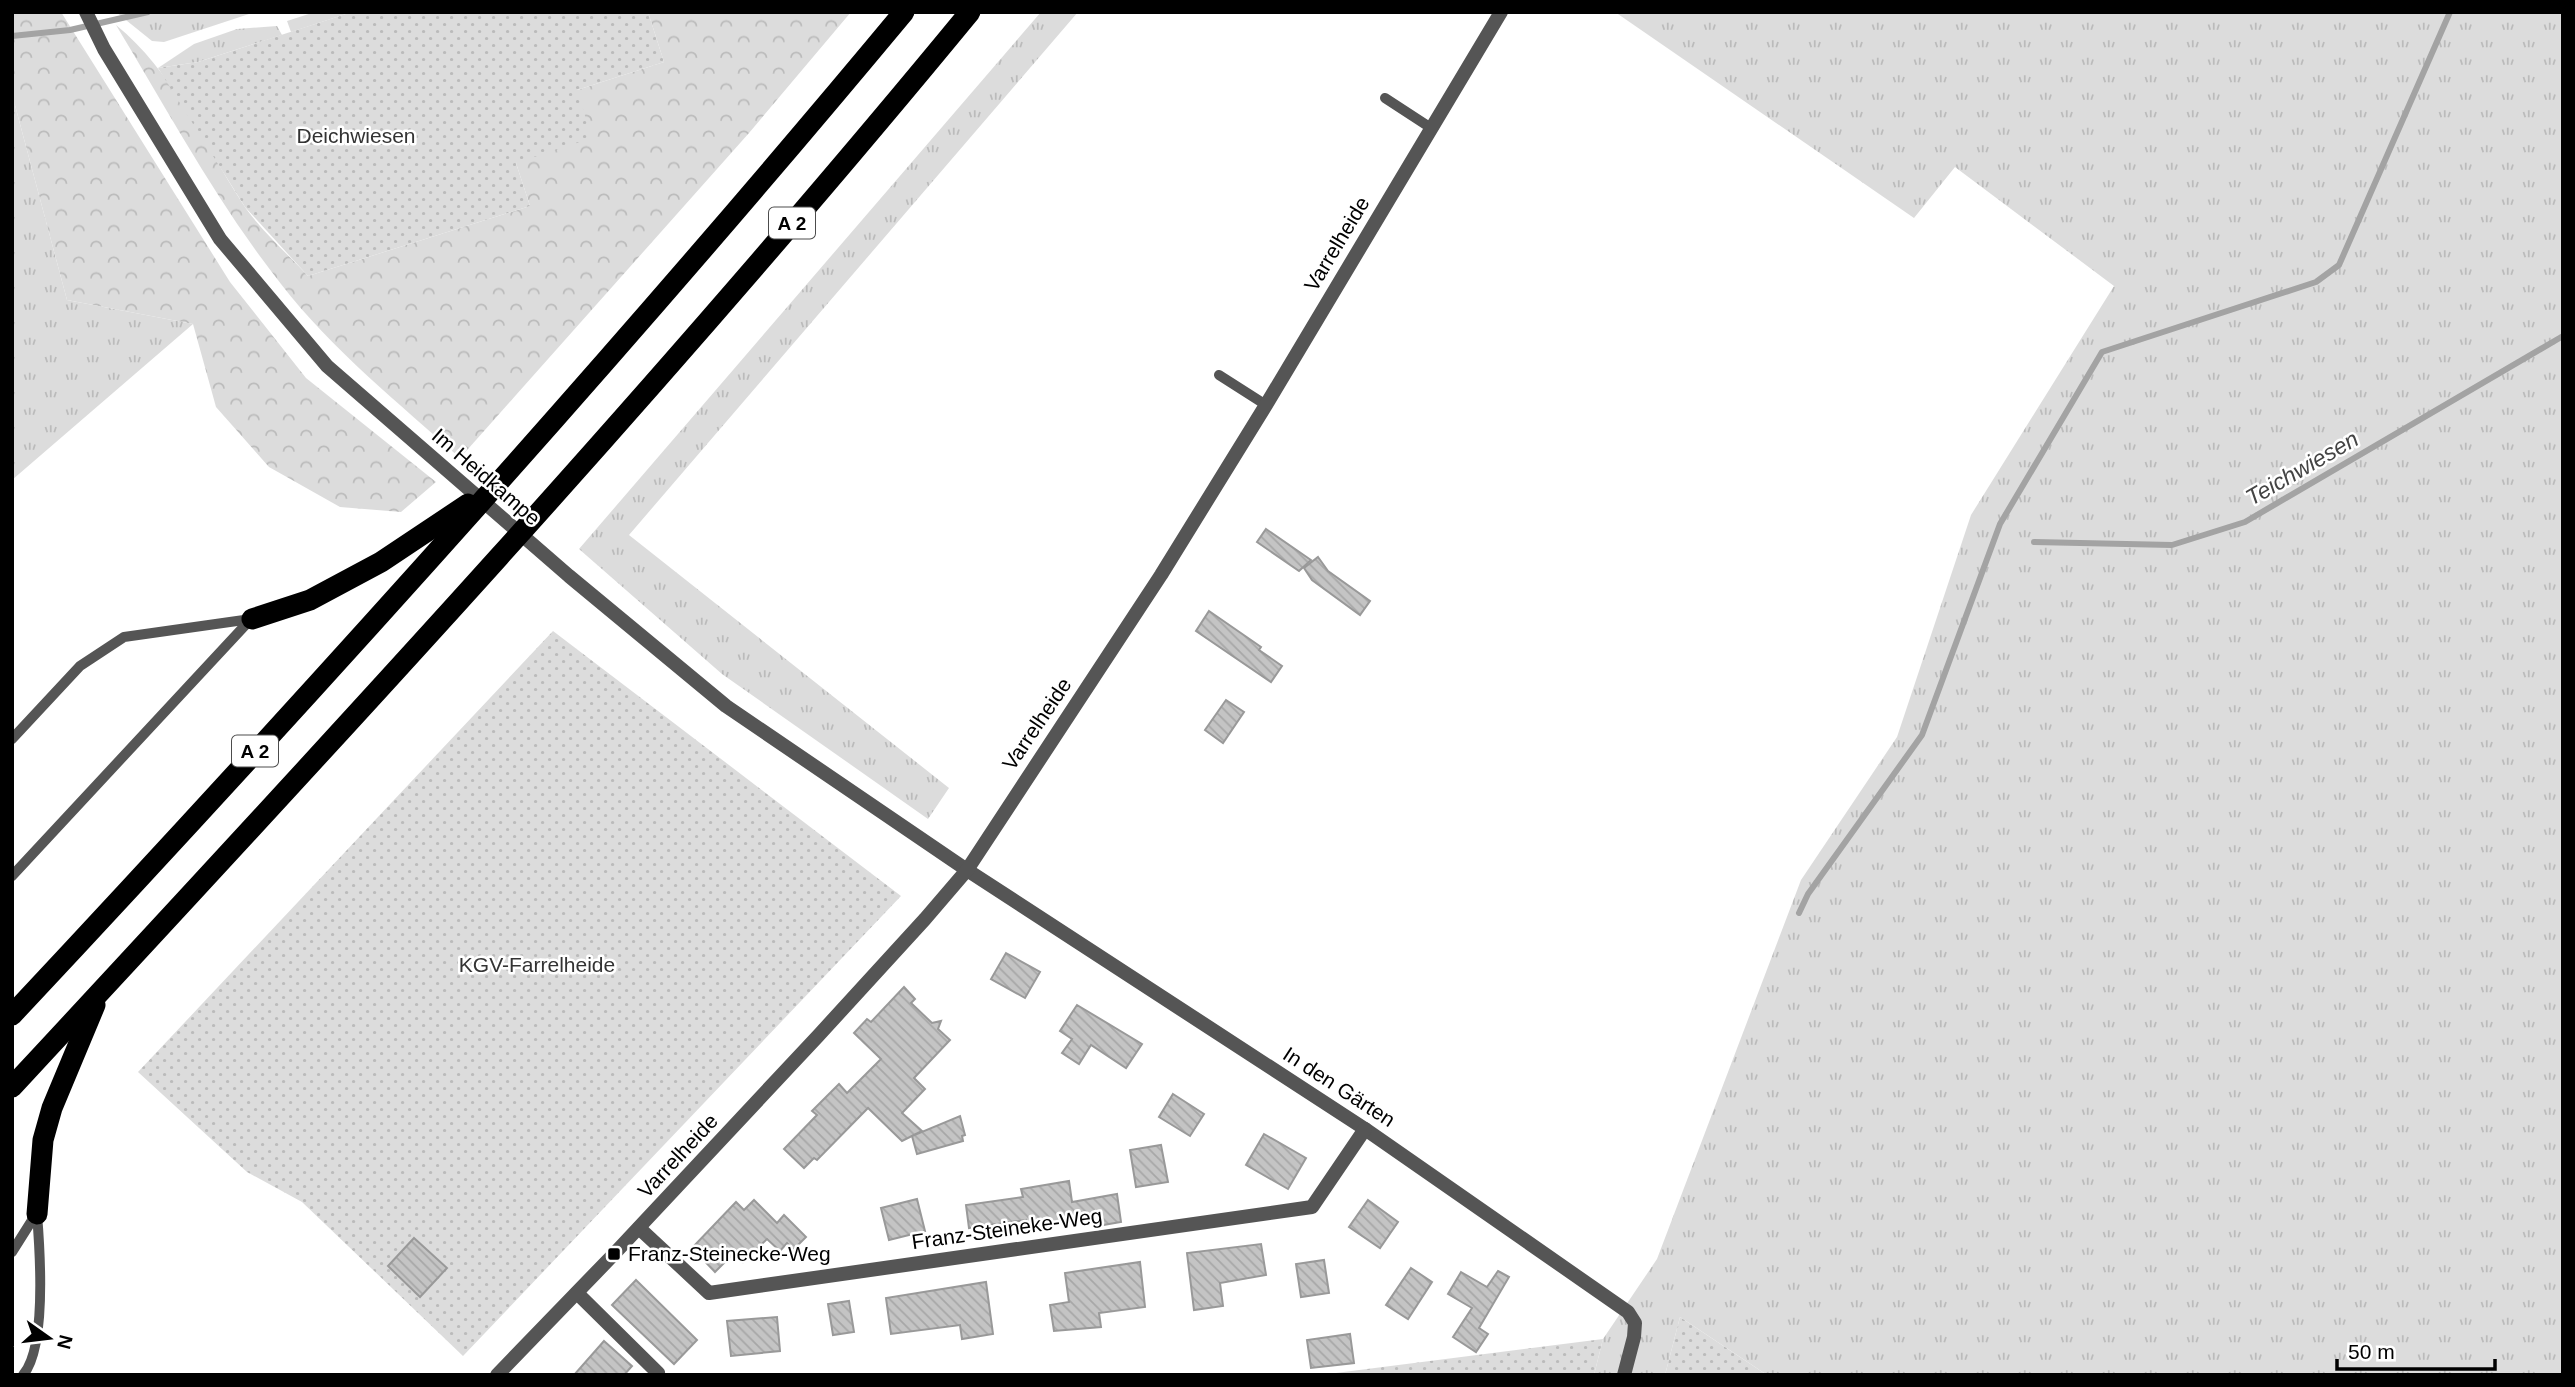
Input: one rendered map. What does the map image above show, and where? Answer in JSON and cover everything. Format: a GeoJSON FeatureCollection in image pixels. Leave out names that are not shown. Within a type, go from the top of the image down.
{"type":"FeatureCollection","features":[{"type":"Feature","properties":{"kind":"highway","name":"A 2"},"geometry":{"type":"LineString","coordinates":[[12,1015],[496,486],[904,12]]}},
{"type":"Feature","properties":{"kind":"highway","name":"A 2"},"geometry":{"type":"LineString","coordinates":[[12,1087],[337,737],[611,432],[891,108],[970,12]]}},
{"type":"Feature","properties":{"kind":"highway"},"geometry":{"type":"LineString","coordinates":[[252,618],[310,600],[369,568],[496,486]]}},
{"type":"Feature","properties":{"kind":"highway"},"geometry":{"type":"LineString","coordinates":[[37,1214],[43,1140],[52,1108],[101,992]]}},
{"type":"Feature","properties":{"kind":"street","name":"Im Heidkampe"},"geometry":{"type":"LineString","coordinates":[[86,12],[104,49],[220,239],[327,366],[428,456],[726,706],[967,870]]}},
{"type":"Feature","properties":{"kind":"street","name":"Varrelheide"},"geometry":{"type":"LineString","coordinates":[[497,1375],[639,1228],[925,919],[967,870],[1161,576],[1500,12]]}},
{"type":"Feature","properties":{"kind":"street","name":"In den Gärten"},"geometry":{"type":"LineString","coordinates":[[967,870],[1366,1129],[1628,1312],[1635,1323],[1624,1375]]}},
{"type":"Feature","properties":{"kind":"street","name":"Franz-Steineke-Weg"},"geometry":{"type":"LineString","coordinates":[[639,1228],[709,1293],[1312,1207],[1366,1129]]}},
{"type":"Feature","properties":{"kind":"street"},"geometry":{"type":"LineString","coordinates":[[577,1293],[658,1373],[657,1375]]}},
{"type":"Feature","properties":{"kind":"lane"},"geometry":{"type":"LineString","coordinates":[[1385,98],[1431,128]]}},
{"type":"Feature","properties":{"kind":"lane"},"geometry":{"type":"LineString","coordinates":[[1219,375],[1266,405]]}},
{"type":"Feature","properties":{"kind":"lane"},"geometry":{"type":"LineString","coordinates":[[12,739],[80,666],[124,637],[252,618]]}},
{"type":"Feature","properties":{"kind":"lane"},"geometry":{"type":"LineString","coordinates":[[12,876],[252,618]]}},
{"type":"Feature","properties":{"kind":"lane"},"geometry":{"type":"LineString","coordinates":[[12,1252],[37,1214]]}},
{"type":"Feature","properties":{"kind":"lane"},"geometry":{"type":"LineString","coordinates":[[23,1375],[37,1340],[40,1291],[37,1214]]}},
{"type":"Feature","properties":{"kind":"green space"},"geometry":{"type":"Polygon","coordinates":[[[12,12],[61,12],[230,282],[306,378],[436,482],[401,512],[340,507],[269,467],[216,407],[193,324],[67,300],[12,94],[12,12]]]}},
{"type":"Feature","properties":{"kind":"green space"},"geometry":{"type":"Polygon","coordinates":[[[116,12],[249,14],[164,42],[152,41],[116,12]]]}},
{"type":"Feature","properties":{"kind":"green space"},"geometry":{"type":"Polygon","coordinates":[[[315,12],[352,12],[291,32],[287,21],[315,12]]]}},
{"type":"Feature","properties":{"kind":"green space","name":"Deichwiesen"},"geometry":{"type":"Polygon","coordinates":[[[352,12],[648,12],[664,62],[577,90],[592,138],[516,163],[530,206],[308,276],[245,207],[158,68],[198,62],[352,12]]]}},
{"type":"Feature","properties":{"kind":"green space"},"geometry":{"type":"Polygon","coordinates":[[[648,12],[851,12],[749,133],[460,458],[344,354],[281,284],[215,190],[116,25],[136,43],[171,86],[250,214],[308,276],[530,206],[516,163],[577,90],[664,62],[648,12]]]}},
{"type":"Feature","properties":{"kind":"green space"},"geometry":{"type":"Polygon","coordinates":[[[1041,12],[1078,12],[629,535],[949,788],[928,819],[722,674],[579,549],[1041,12]]]}},
{"type":"Feature","properties":{"kind":"green space"},"geometry":{"type":"Polygon","coordinates":[[[1615,12],[2563,12],[2563,1375],[1767,1375],[1680,1317],[1665,1375],[1594,1375],[1603,1339],[1657,1259],[1801,880],[1897,737],[1971,515],[2114,286],[1955,167],[1914,218],[1615,12]]]}},
{"type":"Feature","properties":{"kind":"green space"},"geometry":{"type":"Polygon","coordinates":[[[277,26],[282,35],[198,62],[158,68],[194,44],[237,29],[277,26]]]}},
{"type":"Feature","properties":{"kind":"green space"},"geometry":{"type":"Polygon","coordinates":[[[12,94],[67,300],[193,324],[12,480],[12,94]]]}},
{"type":"Feature","properties":{"kind":"green space","name":"KGV-Farrelheide"},"geometry":{"type":"Polygon","coordinates":[[[553,631],[901,896],[463,1356],[302,1202],[247,1172],[138,1072],[553,631]]]}},
{"type":"Feature","properties":{"kind":"green space"},"geometry":{"type":"Polygon","coordinates":[[[1680,1317],[1767,1375],[1665,1375],[1680,1317]]]}},
{"type":"Feature","properties":{"kind":"green space"},"geometry":{"type":"Polygon","coordinates":[[[1603,1339],[1594,1375],[1320,1375],[1603,1339]]]}},
{"type":"Feature","properties":{"kind":"building"},"geometry":{"type":"Polygon","coordinates":[[[1266,529],[1311,560],[1299,571],[1257,542],[1266,529]]]}},
{"type":"Feature","properties":{"kind":"building"},"geometry":{"type":"Polygon","coordinates":[[[1318,557],[1328,571],[1370,601],[1360,615],[1312,580],[1304,568],[1318,557]]]}},
{"type":"Feature","properties":{"kind":"building"},"geometry":{"type":"Polygon","coordinates":[[[1209,611],[1261,647],[1259,650],[1282,666],[1271,682],[1196,631],[1209,611]]]}},
{"type":"Feature","properties":{"kind":"building"},"geometry":{"type":"Polygon","coordinates":[[[1226,700],[1244,712],[1223,743],[1205,730],[1226,700]]]}},
{"type":"Feature","properties":{"kind":"building"},"geometry":{"type":"Polygon","coordinates":[[[1006,953],[1040,972],[1025,998],[991,979],[1006,953]]]}},
{"type":"Feature","properties":{"kind":"building"},"geometry":{"type":"Polygon","coordinates":[[[904,987],[915,999],[911,1003],[932,1023],[941,1021],[938,1029],[950,1040],[914,1078],[925,1089],[902,1113],[922,1131],[902,1141],[868,1108],[817,1160],[814,1158],[804,1168],[784,1149],[817,1115],[812,1111],[839,1084],[847,1093],[881,1059],[854,1033],[867,1019],[871,1022],[904,987]]]}},
{"type":"Feature","properties":{"kind":"building"},"geometry":{"type":"Polygon","coordinates":[[[1077,1005],[1142,1044],[1126,1068],[1091,1045],[1079,1064],[1062,1053],[1072,1039],[1060,1031],[1077,1005]]]}},
{"type":"Feature","properties":{"kind":"building"},"geometry":{"type":"Polygon","coordinates":[[[1173,1094],[1204,1114],[1190,1136],[1159,1117],[1173,1094]]]}},
{"type":"Feature","properties":{"kind":"building"},"geometry":{"type":"Polygon","coordinates":[[[960,1116],[965,1135],[962,1136],[963,1141],[917,1154],[912,1136],[960,1116]]]}},
{"type":"Feature","properties":{"kind":"building"},"geometry":{"type":"Polygon","coordinates":[[[1264,1134],[1306,1158],[1288,1189],[1246,1165],[1264,1134]]]}},
{"type":"Feature","properties":{"kind":"building"},"geometry":{"type":"Polygon","coordinates":[[[1161,1145],[1168,1182],[1136,1187],[1130,1150],[1161,1145]]]}},
{"type":"Feature","properties":{"kind":"building"},"geometry":{"type":"Polygon","coordinates":[[[1069,1181],[1072,1202],[1117,1194],[1121,1222],[1103,1225],[1101,1214],[1027,1227],[1026,1220],[969,1228],[966,1205],[1023,1197],[1021,1189],[1069,1181]]]}},
{"type":"Feature","properties":{"kind":"building"},"geometry":{"type":"Polygon","coordinates":[[[917,1199],[925,1231],[889,1240],[881,1208],[917,1199]]]}},
{"type":"Feature","properties":{"kind":"building"},"geometry":{"type":"Polygon","coordinates":[[[754,1200],[777,1223],[784,1215],[806,1237],[793,1250],[787,1243],[780,1251],[767,1239],[743,1262],[734,1253],[715,1272],[692,1248],[736,1202],[744,1210],[754,1200]]]}},
{"type":"Feature","properties":{"kind":"building"},"geometry":{"type":"Polygon","coordinates":[[[1368,1200],[1398,1222],[1380,1248],[1349,1227],[1368,1200]]]}},
{"type":"Feature","properties":{"kind":"building"},"geometry":{"type":"Polygon","coordinates":[[[414,1238],[447,1268],[420,1297],[388,1266],[414,1238]]]}},
{"type":"Feature","properties":{"kind":"building"},"geometry":{"type":"Polygon","coordinates":[[[1261,1244],[1266,1275],[1220,1283],[1223,1306],[1194,1310],[1187,1253],[1261,1244]]]}},
{"type":"Feature","properties":{"kind":"building"},"geometry":{"type":"Polygon","coordinates":[[[1324,1260],[1329,1293],[1301,1297],[1296,1264],[1324,1260]]]}},
{"type":"Feature","properties":{"kind":"building"},"geometry":{"type":"Polygon","coordinates":[[[1140,1262],[1145,1307],[1099,1313],[1101,1327],[1054,1331],[1050,1305],[1069,1302],[1065,1273],[1140,1262]]]}},
{"type":"Feature","properties":{"kind":"building"},"geometry":{"type":"Polygon","coordinates":[[[1411,1268],[1432,1282],[1408,1319],[1386,1305],[1411,1268]]]}},
{"type":"Feature","properties":{"kind":"building"},"geometry":{"type":"Polygon","coordinates":[[[1498,1271],[1509,1277],[1479,1328],[1488,1334],[1476,1352],[1453,1337],[1472,1308],[1448,1294],[1461,1272],[1487,1287],[1498,1271]]]}},
{"type":"Feature","properties":{"kind":"building"},"geometry":{"type":"Polygon","coordinates":[[[636,1280],[697,1340],[674,1364],[612,1305],[636,1280]]]}},
{"type":"Feature","properties":{"kind":"building"},"geometry":{"type":"Polygon","coordinates":[[[986,1282],[993,1334],[962,1339],[960,1325],[891,1334],[886,1298],[986,1282]]]}},
{"type":"Feature","properties":{"kind":"building"},"geometry":{"type":"Polygon","coordinates":[[[849,1301],[854,1332],[833,1335],[828,1304],[849,1301]]]}},
{"type":"Feature","properties":{"kind":"building"},"geometry":{"type":"Polygon","coordinates":[[[777,1317],[780,1351],[731,1356],[727,1321],[777,1317]]]}},
{"type":"Feature","properties":{"kind":"building"},"geometry":{"type":"Polygon","coordinates":[[[1350,1334],[1354,1363],[1311,1368],[1307,1340],[1350,1334]]]}},
{"type":"Feature","properties":{"kind":"building"},"geometry":{"type":"Polygon","coordinates":[[[604,1341],[632,1366],[624,1375],[574,1375],[604,1341]]]}},
{"type":"Feature","properties":{"kind":"waterway"},"geometry":{"type":"LineString","coordinates":[[12,36],[70,30],[148,12]]}},
{"type":"Feature","properties":{"kind":"waterway"},"geometry":{"type":"LineString","coordinates":[[1799,913],[1808,894],[1922,735],[2000,524],[2102,352],[2316,282],[2339,265],[2450,12]]}},
{"type":"Feature","properties":{"kind":"waterway","name":"Teichwiesen"},"geometry":{"type":"LineString","coordinates":[[2034,542],[2172,545],[2245,522],[2563,336]]}},
{"type":"Feature","properties":{"kind":"place","name":"Franz-Steinecke-Weg"},"geometry":{"type":"Point","coordinates":[614,1254]}}]}
